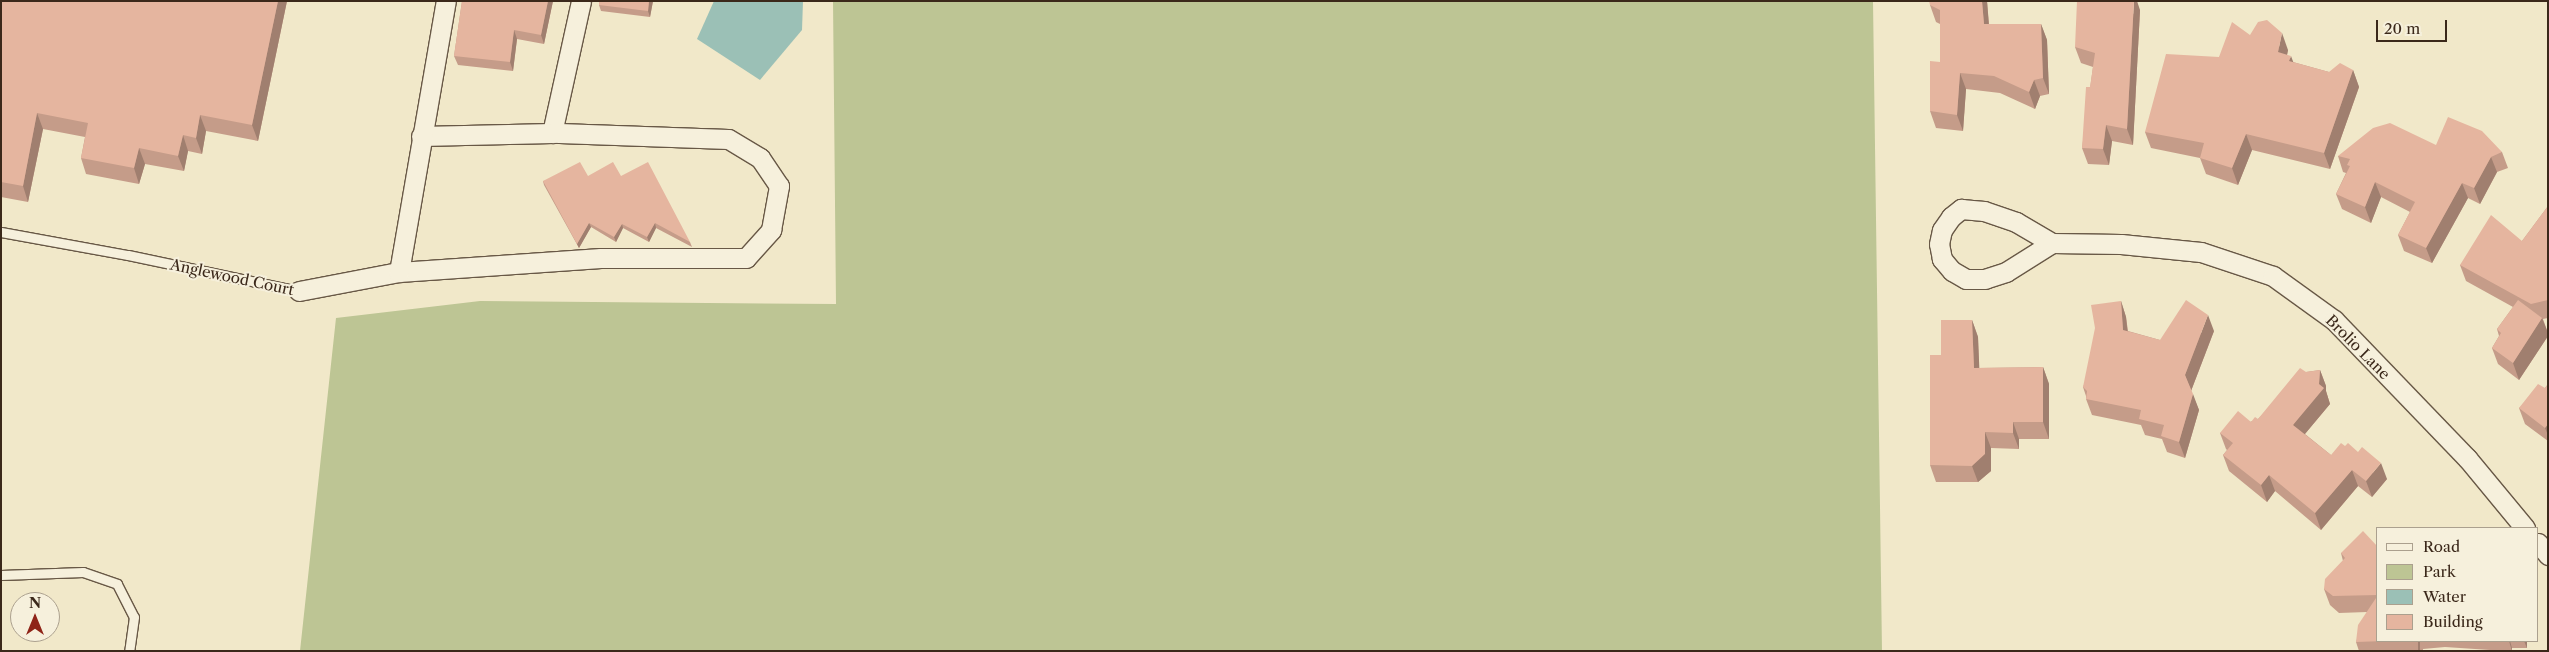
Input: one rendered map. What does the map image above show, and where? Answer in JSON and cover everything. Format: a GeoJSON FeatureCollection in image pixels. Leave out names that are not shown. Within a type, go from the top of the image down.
{"type":"FeatureCollection","features":[{"type":"Feature","properties":{"kind":"street"},"geometry":{"type":"LineString","coordinates":[[399,272],[421,136],[446,1]]}},
{"type":"Feature","properties":{"kind":"street"},"geometry":{"type":"LineString","coordinates":[[552,133],[581,1]]}},
{"type":"Feature","properties":{"kind":"street","name":"Anglewood Court"},"geometry":{"type":"LineString","coordinates":[[299,291],[399,272],[601,258],[746,258],[771,230],[779,186],[760,158],[728,139],[552,133],[421,136]]}},
{"type":"Feature","properties":{"kind":"street","name":"Brolio Lane"},"geometry":{"type":"LineString","coordinates":[[2052,242],[2006,272],[1985,279],[1966,279],[1952,271],[1942,260],[1939,244],[1942,230],[1961,209],[1984,211],[2016,222],[2052,242],[2122,244],[2201,252],[2273,276],[2334,320],[2467,458],[2524,527]]}},
{"type":"Feature","properties":{"kind":"street"},"geometry":{"type":"LineString","coordinates":[[2539,544],[2548,555]]}},
{"type":"Feature","properties":{"kind":"lane","name":"Anglewood Court"},"geometry":{"type":"LineString","coordinates":[[1,232],[128,255],[299,291]]}},
{"type":"Feature","properties":{"kind":"lane"},"geometry":{"type":"LineString","coordinates":[[1,575],[82,572],[117,584],[134,617],[129,651]]}},
{"type":"Feature","properties":{"kind":"green space"},"geometry":{"type":"Polygon","coordinates":[[[833,1],[1873,1],[1882,651],[300,651],[336,318],[480,301],[836,304],[833,1]]]}},
{"type":"Feature","properties":{"kind":"water"},"geometry":{"type":"Polygon","coordinates":[[[714,1],[803,1],[802,30],[760,80],[697,39],[714,1]]]}},
{"type":"Feature","properties":{"kind":"building"},"geometry":{"type":"Polygon","coordinates":[[[1,1],[278,1],[252,125],[200,115],[196,138],[183,135],[178,156],[139,148],[134,168],[81,158],[88,123],[37,113],[23,186],[1,182],[1,1]]]}},
{"type":"Feature","properties":{"kind":"building"},"geometry":{"type":"Polygon","coordinates":[[[462,1],[548,1],[541,35],[514,30],[510,62],[454,56],[462,1]]]}},
{"type":"Feature","properties":{"kind":"building"},"geometry":{"type":"Polygon","coordinates":[[[599,1],[649,1],[648,11],[599,5],[599,1]]]}},
{"type":"Feature","properties":{"kind":"building"},"geometry":{"type":"Polygon","coordinates":[[[1929,1],[1982,1],[1984,24],[2041,24],[2043,78],[2034,80],[2029,92],[1994,76],[1960,73],[1957,115],[1930,111],[1930,61],[1940,62],[1940,10],[1930,5],[1929,1]]]}},
{"type":"Feature","properties":{"kind":"building"},"geometry":{"type":"Polygon","coordinates":[[[2077,1],[2134,1],[2127,129],[2106,125],[2103,149],[2082,148],[2086,87],[2090,87],[2095,53],[2075,47],[2077,1]]]}},
{"type":"Feature","properties":{"kind":"building"},"geometry":{"type":"Polygon","coordinates":[[[2267,20],[2282,33],[2278,52],[2291,56],[2289,61],[2329,72],[2340,63],[2353,70],[2324,153],[2246,134],[2232,168],[2200,158],[2204,143],[2145,132],[2166,54],[2219,57],[2232,22],[2250,35],[2258,22],[2267,20]]]}},
{"type":"Feature","properties":{"kind":"building"},"geometry":{"type":"Polygon","coordinates":[[[2448,117],[2482,131],[2502,152],[2491,157],[2474,188],[2462,183],[2426,248],[2398,235],[2415,202],[2375,182],[2365,207],[2336,194],[2350,166],[2347,165],[2350,159],[2338,156],[2373,128],[2390,123],[2436,145],[2448,117]]]}},
{"type":"Feature","properties":{"kind":"building"},"geometry":{"type":"Polygon","coordinates":[[[580,162],[588,176],[613,162],[621,176],[648,162],[690,242],[655,223],[647,237],[622,224],[614,237],[589,223],[577,244],[543,181],[580,162]]]}},
{"type":"Feature","properties":{"kind":"building"},"geometry":{"type":"Polygon","coordinates":[[[2548,206],[2548,300],[2531,304],[2460,265],[2491,215],[2522,241],[2548,206]]]}},
{"type":"Feature","properties":{"kind":"building"},"geometry":{"type":"Polygon","coordinates":[[[2186,300],[2208,315],[2185,375],[2193,394],[2179,442],[2161,436],[2164,425],[2139,419],[2141,410],[2086,399],[2087,391],[2083,387],[2095,328],[2091,305],[2121,301],[2123,330],[2160,340],[2186,300]]]}},
{"type":"Feature","properties":{"kind":"building"},"geometry":{"type":"Polygon","coordinates":[[[2518,300],[2542,318],[2513,363],[2492,348],[2501,333],[2497,329],[2518,300]]]}},
{"type":"Feature","properties":{"kind":"building"},"geometry":{"type":"Polygon","coordinates":[[[1941,320],[1972,320],[1974,368],[2043,367],[2043,422],[2013,422],[2013,433],[1985,432],[1985,454],[1972,466],[1930,465],[1930,355],[1941,355],[1941,320]]]}},
{"type":"Feature","properties":{"kind":"building"},"geometry":{"type":"Polygon","coordinates":[[[2300,368],[2306,372],[2320,370],[2319,384],[2324,388],[2293,425],[2331,455],[2341,443],[2345,446],[2348,443],[2358,452],[2362,447],[2381,463],[2366,481],[2352,470],[2315,513],[2269,475],[2261,485],[2223,455],[2233,443],[2220,433],[2238,411],[2251,422],[2255,417],[2258,419],[2300,368]]]}},
{"type":"Feature","properties":{"kind":"building"},"geometry":{"type":"Polygon","coordinates":[[[2538,384],[2545,388],[2548,384],[2548,424],[2545,428],[2519,408],[2538,384]]]}},
{"type":"Feature","properties":{"kind":"building"},"geometry":{"type":"Polygon","coordinates":[[[2363,531],[2376,545],[2376,595],[2333,596],[2324,589],[2325,579],[2345,558],[2341,553],[2363,531]]]}},
{"type":"Feature","properties":{"kind":"building"},"geometry":{"type":"Polygon","coordinates":[[[2376,598],[2376,641],[2356,642],[2358,625],[2376,598]]]}}]}
